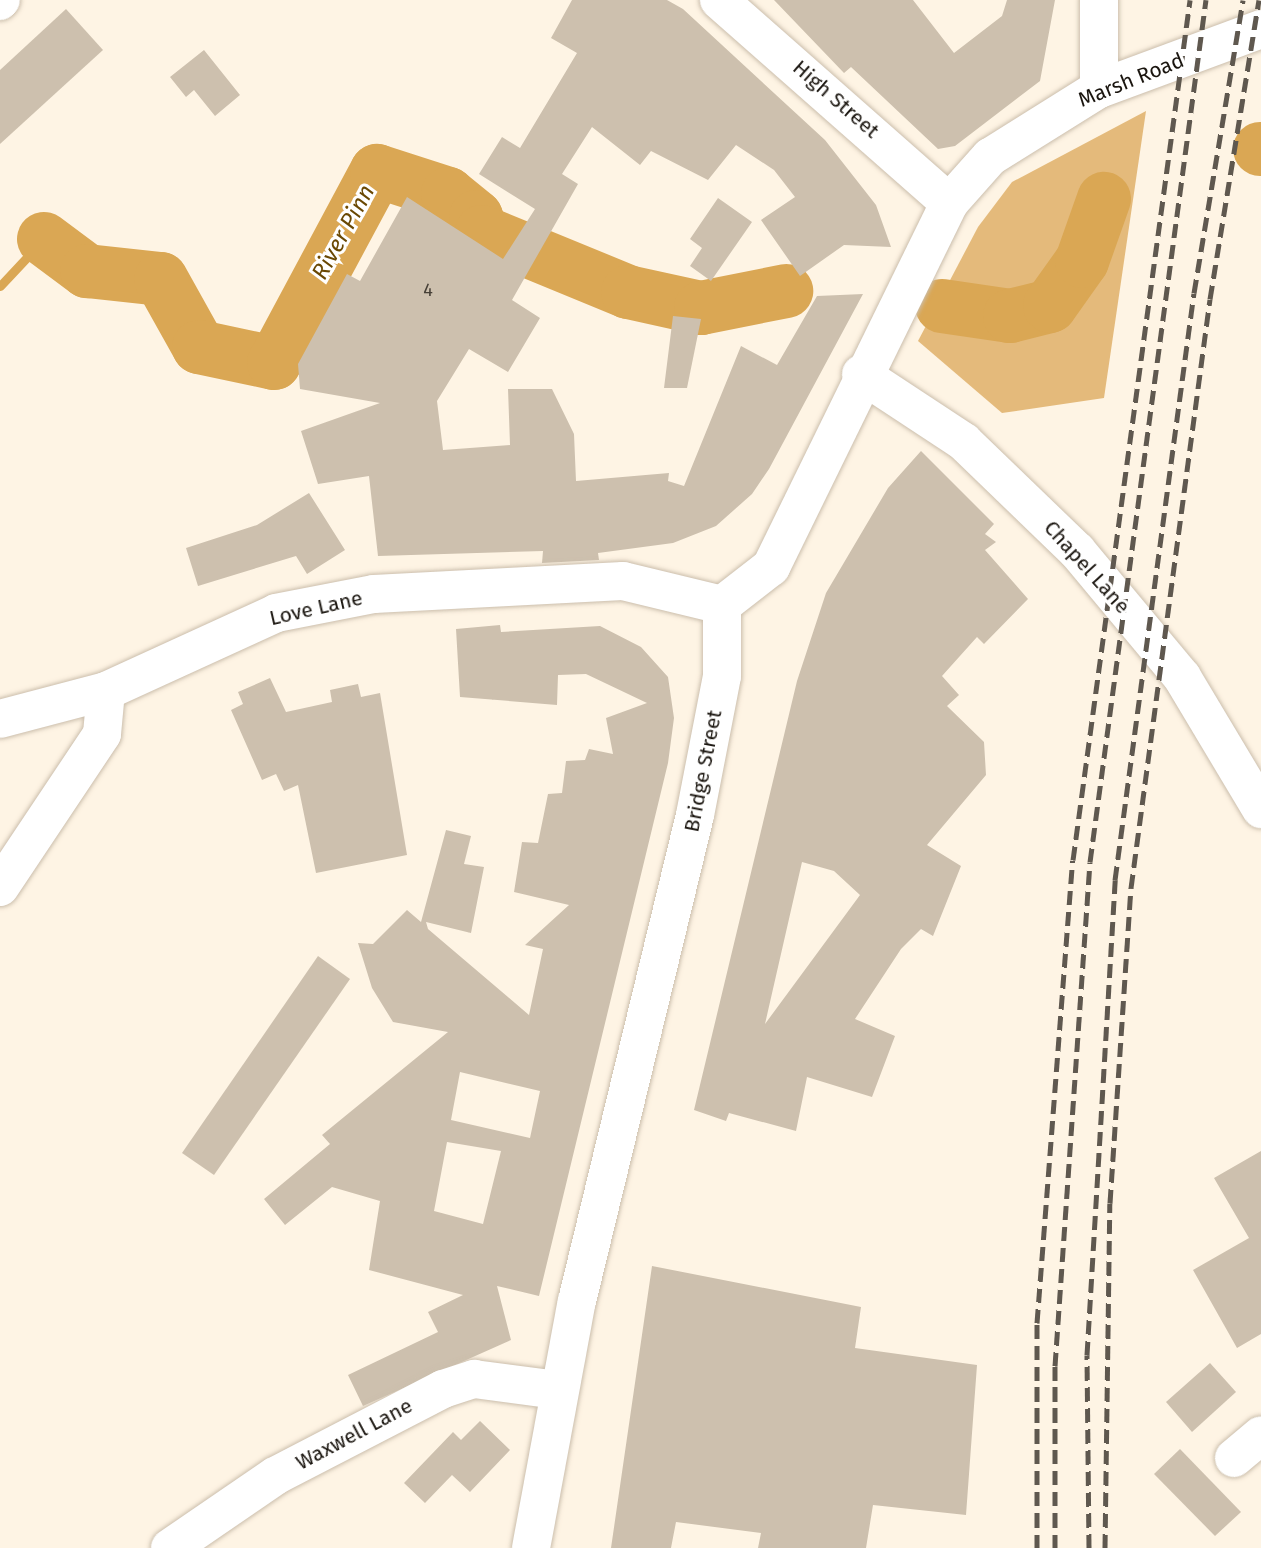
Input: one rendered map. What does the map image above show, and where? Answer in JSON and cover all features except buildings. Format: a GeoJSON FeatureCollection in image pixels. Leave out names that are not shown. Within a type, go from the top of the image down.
{"type":"FeatureCollection","features":[{"type":"Feature","properties":{"kind":"street","name":"High Street"},"geometry":{"type":"LineString","coordinates":[[719,0],[949,202]]}},
{"type":"Feature","properties":{"kind":"street"},"geometry":{"type":"LineString","coordinates":[[1099,0],[1099,89]]}},
{"type":"Feature","properties":{"kind":"street","name":"Marsh Road"},"geometry":{"type":"LineString","coordinates":[[949,202],[990,157],[1099,89],[1261,29]]}},
{"type":"Feature","properties":{"kind":"street"},"geometry":{"type":"LineString","coordinates":[[722,606],[772,568],[861,374],[949,202]]}},
{"type":"Feature","properties":{"kind":"street","name":"Chapel Lane"},"geometry":{"type":"LineString","coordinates":[[861,374],[964,442],[1077,551],[1182,677],[1261,809]]}},
{"type":"Feature","properties":{"kind":"street","name":"Love Lane"},"geometry":{"type":"LineString","coordinates":[[0,719],[106,691],[276,613],[374,594],[622,581],[653,584],[722,606]]}},
{"type":"Feature","properties":{"kind":"street","name":"Bridge Street"},"geometry":{"type":"LineString","coordinates":[[531,1548],[558,1390],[695,815],[722,676],[722,606]]}},
{"type":"Feature","properties":{"kind":"street"},"geometry":{"type":"LineString","coordinates":[[0,887],[102,734],[106,691]]}},
{"type":"Feature","properties":{"kind":"street","name":"Waxwell Lane"},"geometry":{"type":"LineString","coordinates":[[170,1548],[275,1476],[443,1390],[474,1379],[558,1390]]}},
{"type":"Feature","properties":{"kind":"shaded area"},"geometry":{"type":"Polygon","coordinates":[[[1146,111],[1104,398],[1002,413],[918,341],[978,227],[1012,182],[1146,111]]]}},
{"type":"Feature","properties":{"kind":"waterway","name":"River Pinn"},"geometry":{"type":"LineString","coordinates":[[44,239],[87,271],[161,279],[199,347],[274,363],[377,171],[448,194],[476,217],[482,232],[628,292],[701,308],[786,291]]}},
{"type":"Feature","properties":{"kind":"waterway","name":"River Pinn"},"geometry":{"type":"LineString","coordinates":[[942,306],[1010,316],[1050,306],[1082,261],[1104,199]]}},
{"type":"Feature","properties":{"kind":"waterway"},"geometry":{"type":"LineString","coordinates":[[0,286],[44,239]]}},
{"type":"Feature","properties":{"kind":"railway"},"geometry":{"type":"LineString","coordinates":[[1037,1548],[1037,1323],[1073,860],[1190,0]]}},
{"type":"Feature","properties":{"kind":"railway"},"geometry":{"type":"LineString","coordinates":[[1055,1548],[1055,1366],[1090,862],[1206,0]]}},
{"type":"Feature","properties":{"kind":"railway"},"geometry":{"type":"LineString","coordinates":[[1089,1548],[1087,1355],[1115,880],[1194,293],[1243,0]]}},
{"type":"Feature","properties":{"kind":"railway"},"geometry":{"type":"LineString","coordinates":[[1105,1548],[1110,1203],[1131,888],[1210,299],[1259,0]]}}]}
